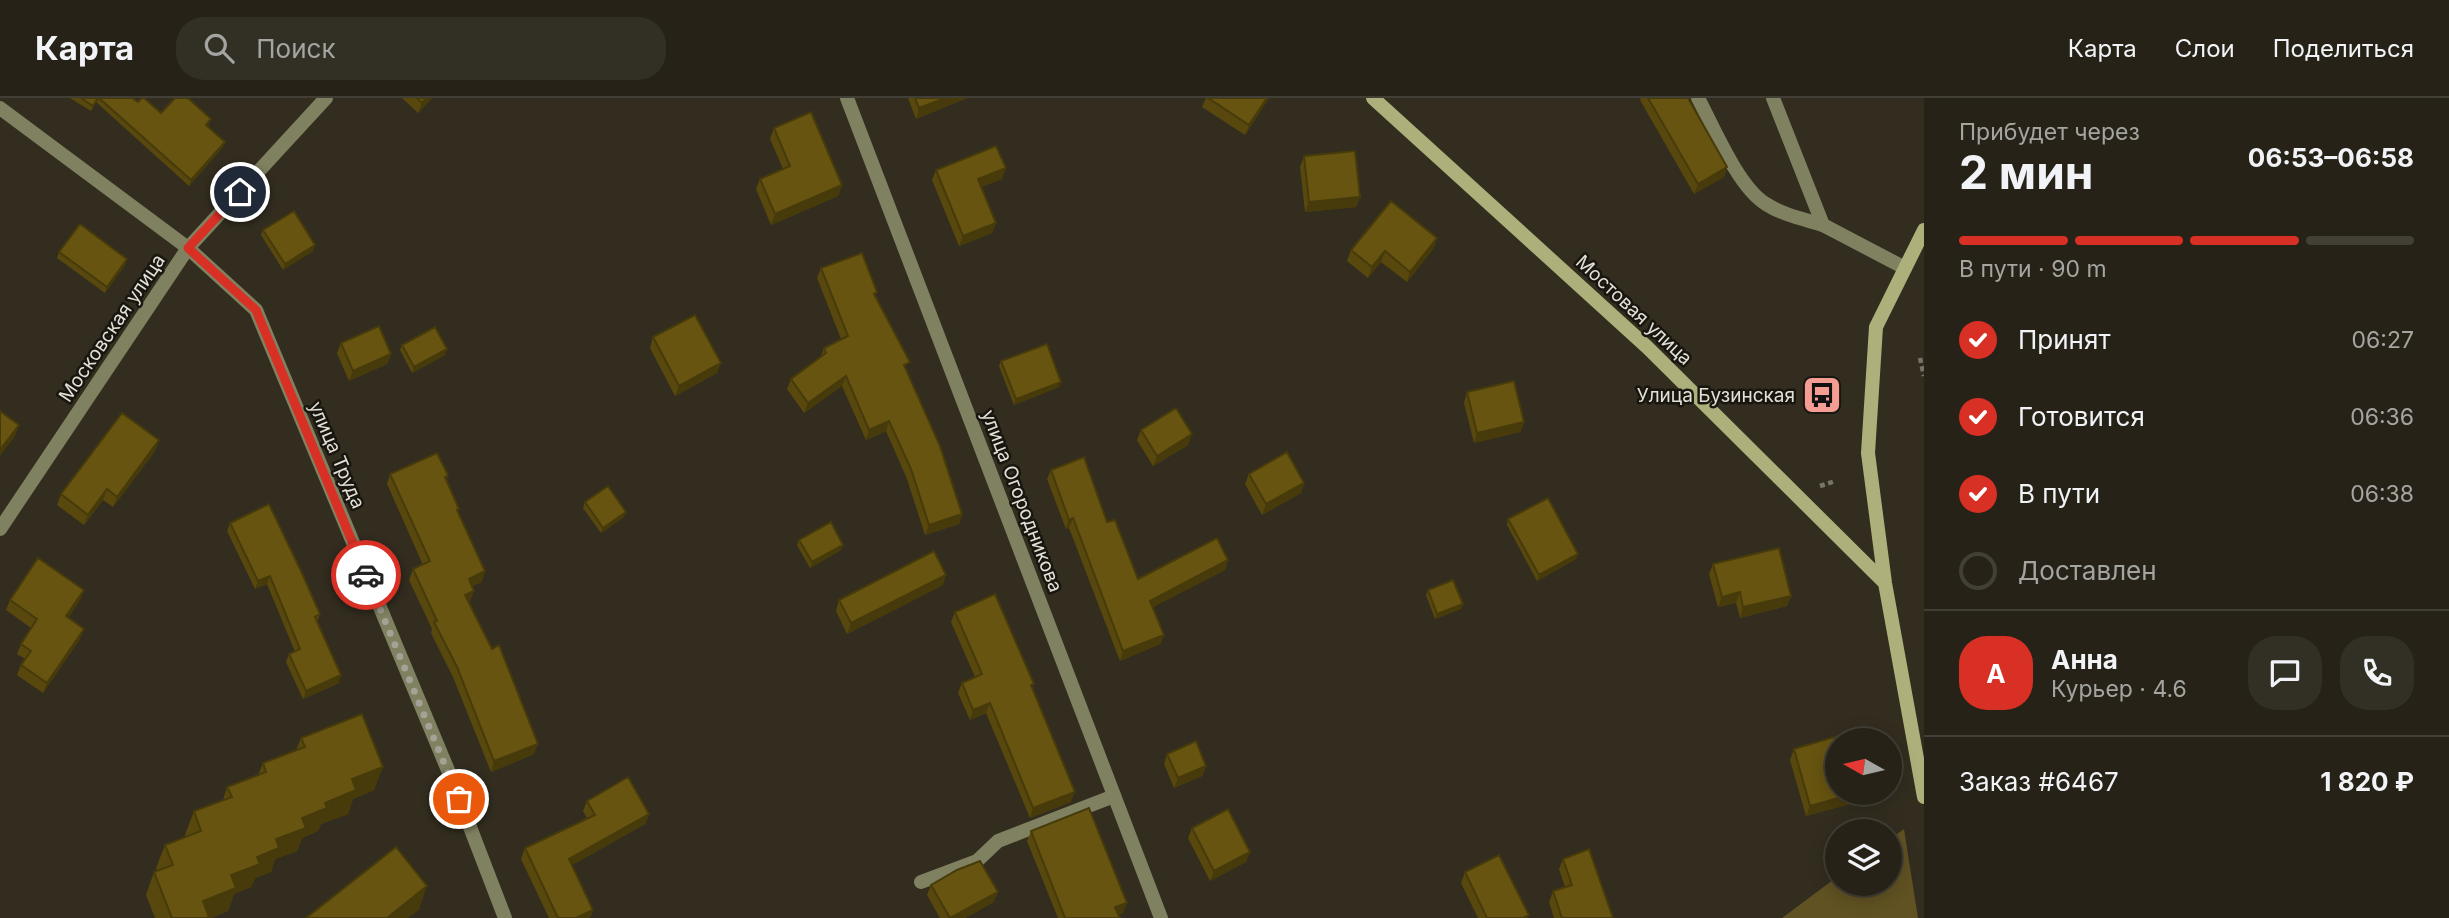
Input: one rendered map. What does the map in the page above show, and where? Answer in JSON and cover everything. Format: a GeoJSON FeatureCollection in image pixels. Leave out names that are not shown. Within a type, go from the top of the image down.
{"type":"FeatureCollection","features":[{"type":"Feature","properties":{"kind":"main road","name":"Мостовая улица"},"geometry":{"type":"LineString","coordinates":[[1373,98],[1647,346],[1885,583]]}},
{"type":"Feature","properties":{"kind":"main road"},"geometry":{"type":"LineString","coordinates":[[1924,230],[1876,327],[1868,453],[1885,583],[1924,797]]}},
{"type":"Feature","properties":{"kind":"street","name":"Московская улица"},"geometry":{"type":"LineString","coordinates":[[0,529],[188,248],[326,98]]}},
{"type":"Feature","properties":{"kind":"street","name":"улица Огородникова"},"geometry":{"type":"LineString","coordinates":[[847,98],[1161,918]]}},
{"type":"Feature","properties":{"kind":"street"},"geometry":{"type":"LineString","coordinates":[[1698,98],[1742,180],[1753,195],[1779,212],[1823,225],[1905,268]]}},
{"type":"Feature","properties":{"kind":"street"},"geometry":{"type":"LineString","coordinates":[[1773,98],[1823,225]]}},
{"type":"Feature","properties":{"kind":"street","name":"улица Труда"},"geometry":{"type":"LineString","coordinates":[[0,108],[188,248],[256,310],[450,775],[505,918]]}},
{"type":"Feature","properties":{"kind":"street"},"geometry":{"type":"LineString","coordinates":[[921,883],[977,860],[999,841],[1114,796]]}},
{"type":"Feature","properties":{"kind":"path"},"geometry":{"type":"LineString","coordinates":[[1920,358],[1924,376]]}},
{"type":"Feature","properties":{"kind":"path"},"geometry":{"type":"LineString","coordinates":[[1817,487],[1836,481]]}},
{"type":"Feature","properties":{"kind":"shaded area"},"geometry":{"type":"Polygon","coordinates":[[[1904,829],[1918,918],[1782,918],[1825,886],[1825,896],[1902,896],[1904,829]]]}},
{"type":"Feature","properties":{"kind":"building"},"geometry":{"type":"Polygon","coordinates":[[[81,98],[98,98],[93,106],[81,98]]]}},
{"type":"Feature","properties":{"kind":"building"},"geometry":{"type":"Polygon","coordinates":[[[99,98],[132,98],[138,102],[144,98],[161,113],[175,98],[188,98],[211,119],[206,125],[225,142],[191,180],[99,98]]]}},
{"type":"Feature","properties":{"kind":"building"},"geometry":{"type":"Polygon","coordinates":[[[915,98],[945,98],[919,108],[915,98]]]}},
{"type":"Feature","properties":{"kind":"building"},"geometry":{"type":"Polygon","coordinates":[[[1208,98],[1267,98],[1249,125],[1208,98]]]}},
{"type":"Feature","properties":{"kind":"building"},"geometry":{"type":"Polygon","coordinates":[[[1648,98],[1688,98],[1727,167],[1698,184],[1648,98]]]}},
{"type":"Feature","properties":{"kind":"building"},"geometry":{"type":"Polygon","coordinates":[[[811,112],[842,185],[775,214],[760,179],[790,166],[774,128],[811,112]]]}},
{"type":"Feature","properties":{"kind":"building"},"geometry":{"type":"Polygon","coordinates":[[[996,146],[1006,168],[978,179],[996,223],[963,236],[936,170],[996,146]]]}},
{"type":"Feature","properties":{"kind":"building"},"geometry":{"type":"Polygon","coordinates":[[[1355,151],[1360,197],[1309,202],[1304,156],[1355,151]]]}},
{"type":"Feature","properties":{"kind":"building"},"geometry":{"type":"Polygon","coordinates":[[[1391,201],[1437,238],[1410,272],[1385,251],[1372,267],[1351,250],[1391,201]]]}},
{"type":"Feature","properties":{"kind":"building"},"geometry":{"type":"Polygon","coordinates":[[[294,211],[315,245],[285,264],[263,230],[294,211]]]}},
{"type":"Feature","properties":{"kind":"building"},"geometry":{"type":"Polygon","coordinates":[[[80,224],[127,259],[107,287],[59,252],[80,224]]]}},
{"type":"Feature","properties":{"kind":"building"},"geometry":{"type":"Polygon","coordinates":[[[862,253],[877,292],[874,294],[910,362],[904,365],[940,446],[962,514],[929,525],[911,469],[889,421],[869,430],[846,376],[808,403],[791,379],[826,353],[824,348],[848,336],[821,268],[862,253]]]}},
{"type":"Feature","properties":{"kind":"building"},"geometry":{"type":"Polygon","coordinates":[[[695,315],[721,363],[679,386],[653,337],[695,315]]]}},
{"type":"Feature","properties":{"kind":"building"},"geometry":{"type":"Polygon","coordinates":[[[379,326],[391,354],[353,371],[341,343],[379,326]]]}},
{"type":"Feature","properties":{"kind":"building"},"geometry":{"type":"Polygon","coordinates":[[[435,327],[447,349],[414,367],[402,345],[435,327]]]}},
{"type":"Feature","properties":{"kind":"building"},"geometry":{"type":"Polygon","coordinates":[[[1047,344],[1061,382],[1016,399],[1001,361],[1047,344]]]}},
{"type":"Feature","properties":{"kind":"building"},"geometry":{"type":"Polygon","coordinates":[[[1514,381],[1524,422],[1477,433],[1467,392],[1514,381]]]}},
{"type":"Feature","properties":{"kind":"building"},"geometry":{"type":"Polygon","coordinates":[[[1176,408],[1192,434],[1157,456],[1141,430],[1176,408]]]}},
{"type":"Feature","properties":{"kind":"building"},"geometry":{"type":"Polygon","coordinates":[[[0,411],[19,425],[0,450],[0,411]]]}},
{"type":"Feature","properties":{"kind":"building"},"geometry":{"type":"Polygon","coordinates":[[[122,413],[159,440],[117,497],[107,489],[88,515],[61,494],[122,413]]]}},
{"type":"Feature","properties":{"kind":"building"},"geometry":{"type":"Polygon","coordinates":[[[1287,452],[1304,483],[1266,504],[1249,474],[1287,452]]]}},
{"type":"Feature","properties":{"kind":"building"},"geometry":{"type":"Polygon","coordinates":[[[437,453],[448,475],[445,477],[459,509],[457,510],[485,571],[469,579],[474,591],[465,595],[492,649],[499,645],[538,744],[494,761],[457,667],[434,622],[437,621],[413,569],[430,561],[390,474],[437,453]]]}},
{"type":"Feature","properties":{"kind":"building"},"geometry":{"type":"Polygon","coordinates":[[[1084,457],[1107,522],[1115,520],[1138,579],[1217,538],[1228,560],[1150,601],[1164,635],[1123,651],[1073,518],[1069,520],[1051,470],[1084,457]]]}},
{"type":"Feature","properties":{"kind":"building"},"geometry":{"type":"Polygon","coordinates":[[[608,486],[626,512],[603,528],[585,502],[608,486]]]}},
{"type":"Feature","properties":{"kind":"building"},"geometry":{"type":"Polygon","coordinates":[[[1548,498],[1578,554],[1539,575],[1508,519],[1548,498]]]}},
{"type":"Feature","properties":{"kind":"building"},"geometry":{"type":"Polygon","coordinates":[[[269,504],[320,614],[315,617],[341,675],[306,691],[289,654],[300,649],[270,576],[258,581],[230,523],[269,504]]]}},
{"type":"Feature","properties":{"kind":"building"},"geometry":{"type":"Polygon","coordinates":[[[831,522],[843,545],[812,562],[799,540],[831,522]]]}},
{"type":"Feature","properties":{"kind":"building"},"geometry":{"type":"Polygon","coordinates":[[[1779,548],[1791,596],[1743,607],[1740,592],[1722,597],[1713,564],[1779,548]]]}},
{"type":"Feature","properties":{"kind":"building"},"geometry":{"type":"Polygon","coordinates":[[[934,551],[946,575],[851,623],[839,600],[934,551]]]}},
{"type":"Feature","properties":{"kind":"building"},"geometry":{"type":"Polygon","coordinates":[[[38,558],[84,590],[66,616],[84,629],[47,683],[21,665],[31,651],[21,644],[37,619],[10,600],[38,558]]]}},
{"type":"Feature","properties":{"kind":"building"},"geometry":{"type":"Polygon","coordinates":[[[1453,580],[1463,604],[1437,614],[1428,590],[1453,580]]]}},
{"type":"Feature","properties":{"kind":"building"},"geometry":{"type":"Polygon","coordinates":[[[995,594],[1034,684],[1031,685],[1075,792],[1033,808],[990,703],[973,710],[962,683],[982,674],[955,612],[995,594]]]}},
{"type":"Feature","properties":{"kind":"building"},"geometry":{"type":"Polygon","coordinates":[[[362,714],[383,767],[352,779],[356,790],[325,803],[327,808],[302,818],[306,828],[276,839],[279,848],[257,857],[260,864],[231,875],[236,888],[203,901],[209,917],[172,918],[154,872],[173,865],[165,845],[201,831],[194,811],[232,797],[227,787],[266,772],[263,763],[305,747],[301,738],[362,714]]]}},
{"type":"Feature","properties":{"kind":"building"},"geometry":{"type":"Polygon","coordinates":[[[1825,740],[1825,802],[1810,806],[1794,749],[1825,740]]]}},
{"type":"Feature","properties":{"kind":"building"},"geometry":{"type":"Polygon","coordinates":[[[1196,741],[1206,766],[1178,778],[1167,754],[1196,741]]]}},
{"type":"Feature","properties":{"kind":"building"},"geometry":{"type":"Polygon","coordinates":[[[628,777],[649,814],[569,859],[593,910],[576,918],[558,918],[525,848],[595,815],[587,801],[628,777]]]}},
{"type":"Feature","properties":{"kind":"building"},"geometry":{"type":"Polygon","coordinates":[[[1089,808],[1127,903],[1115,907],[1120,918],[1065,918],[1031,831],[1089,808]]]}},
{"type":"Feature","properties":{"kind":"building"},"geometry":{"type":"Polygon","coordinates":[[[1228,809],[1250,852],[1214,871],[1192,828],[1228,809]]]}},
{"type":"Feature","properties":{"kind":"building"},"geometry":{"type":"Polygon","coordinates":[[[396,847],[427,886],[387,918],[306,918],[396,847]]]}},
{"type":"Feature","properties":{"kind":"building"},"geometry":{"type":"Polygon","coordinates":[[[1589,849],[1613,918],[1562,918],[1553,891],[1572,885],[1563,859],[1589,849]]]}},
{"type":"Feature","properties":{"kind":"building"},"geometry":{"type":"Polygon","coordinates":[[[1499,855],[1529,915],[1523,918],[1487,918],[1465,872],[1499,855]]]}},
{"type":"Feature","properties":{"kind":"building"},"geometry":{"type":"Polygon","coordinates":[[[980,861],[998,892],[950,918],[931,885],[980,861]]]}},
{"type":"Feature","properties":{"kind":"way so far"},"geometry":{"type":"LineString","coordinates":[[366,575],[459,799]]}},
{"type":"Feature","properties":{"kind":"place","name":"Улица Бузинская"},"geometry":{"type":"Point","coordinates":[1822,395]}},
{"type":"Feature","properties":{"kind":"route"},"geometry":{"type":"LineString","coordinates":[[240,192],[188,248],[256,310],[366,575]]}}]}
